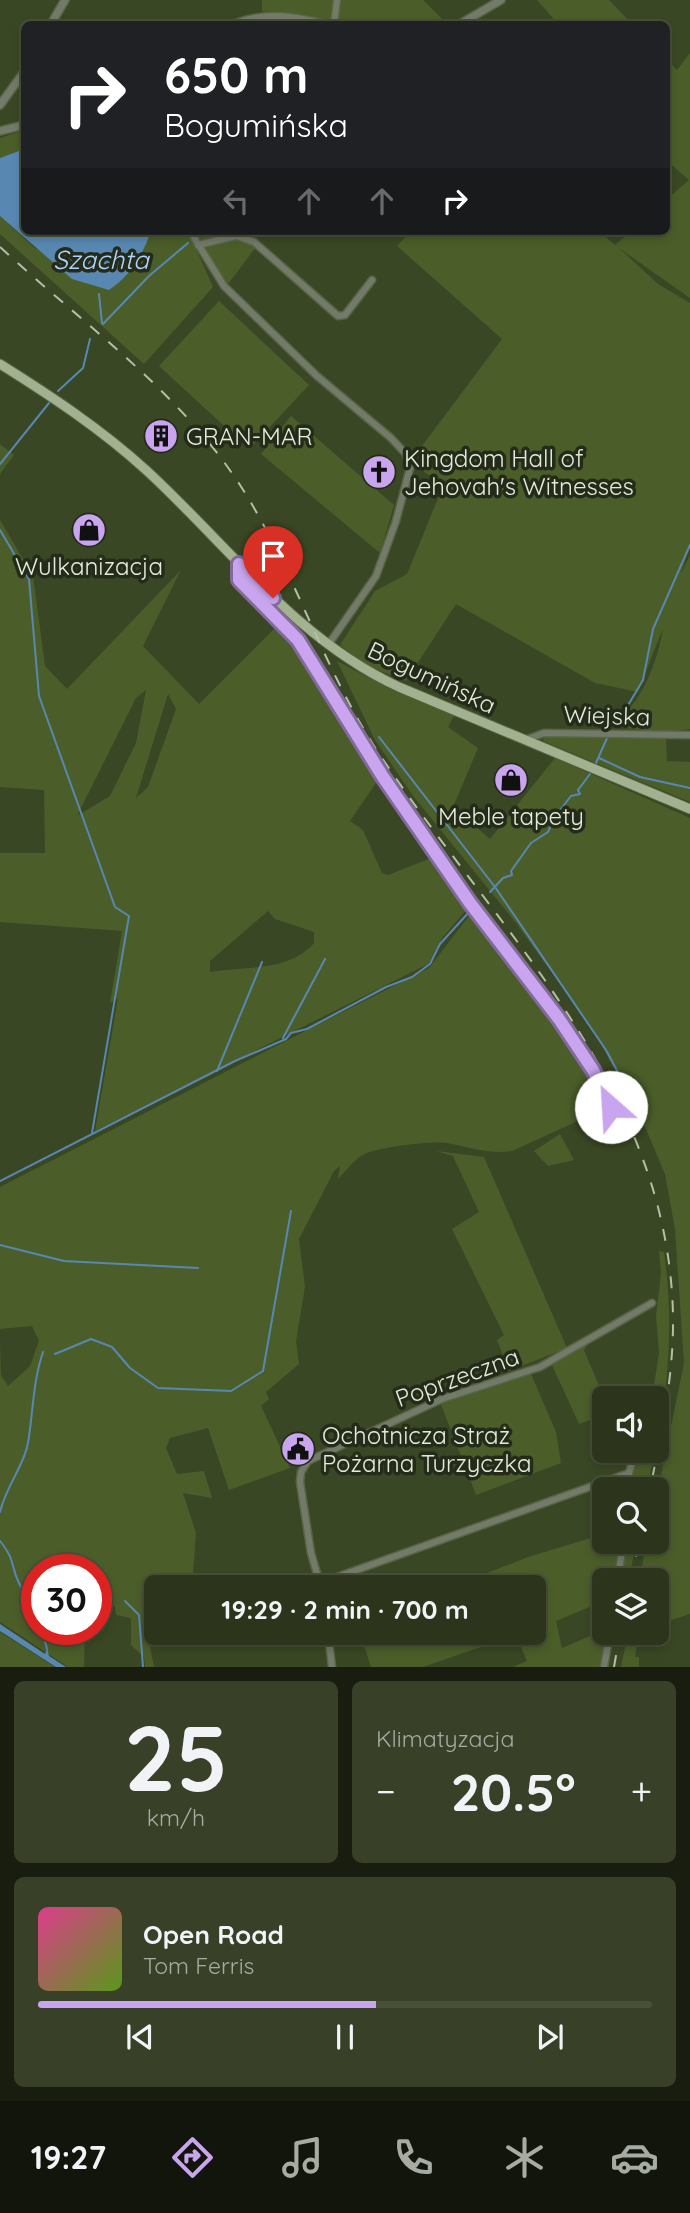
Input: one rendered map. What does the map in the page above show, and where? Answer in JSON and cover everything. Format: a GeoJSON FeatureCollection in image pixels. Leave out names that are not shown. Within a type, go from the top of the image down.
{"type":"FeatureCollection","features":[{"type":"Feature","properties":{"kind":"main road","name":"Bogumińska"},"geometry":{"type":"LineString","coordinates":[[0,363],[59,401],[110,439],[155,479],[287,612],[328,645],[374,675],[690,809]]}},
{"type":"Feature","properties":{"kind":"street"},"geometry":{"type":"LineString","coordinates":[[53,21],[65,0]]}},
{"type":"Feature","properties":{"kind":"street"},"geometry":{"type":"LineString","coordinates":[[334,21],[337,0]]}},
{"type":"Feature","properties":{"kind":"street"},"geometry":{"type":"LineString","coordinates":[[465,21],[501,0]]}},
{"type":"Feature","properties":{"kind":"street"},"geometry":{"type":"LineString","coordinates":[[244,21],[281,15],[310,21]]}},
{"type":"Feature","properties":{"kind":"street"},"geometry":{"type":"LineString","coordinates":[[0,105],[21,76]]}},
{"type":"Feature","properties":{"kind":"street"},"geometry":{"type":"LineString","coordinates":[[0,131],[21,126]]}},
{"type":"Feature","properties":{"kind":"street","name":"Bogumińska"},"geometry":{"type":"LineString","coordinates":[[193,235],[224,286],[317,376],[391,438],[405,453],[410,468],[396,521],[376,576],[328,645]]}},
{"type":"Feature","properties":{"kind":"street"},"geometry":{"type":"LineString","coordinates":[[198,245],[236,236],[254,242],[338,316],[345,315],[372,281]]}},
{"type":"Feature","properties":{"kind":"street"},"geometry":{"type":"LineString","coordinates":[[239,564],[239,580],[298,640],[383,777],[470,903],[559,1019],[593,1070],[611,1107]]}},
{"type":"Feature","properties":{"kind":"street","name":"Wiejska"},"geometry":{"type":"LineString","coordinates":[[525,740],[544,733],[690,735]]}},
{"type":"Feature","properties":{"kind":"street","name":"Poprzeczna"},"geometry":{"type":"LineString","coordinates":[[318,1575],[311,1553],[300,1482],[301,1472],[308,1461],[442,1399],[540,1367],[652,1303]]}},
{"type":"Feature","properties":{"kind":"street"},"geometry":{"type":"LineString","coordinates":[[629,1477],[632,1463]]}},
{"type":"Feature","properties":{"kind":"street","name":"Poprzeczna"},"geometry":{"type":"LineString","coordinates":[[348,1575],[629,1473]]}},
{"type":"Feature","properties":{"kind":"street"},"geometry":{"type":"LineString","coordinates":[[329,1645],[332,1667]]}},
{"type":"Feature","properties":{"kind":"street"},"geometry":{"type":"LineString","coordinates":[[604,1667],[608,1645]]}},
{"type":"Feature","properties":{"kind":"green space"},"geometry":{"type":"Polygon","coordinates":[[[262,0],[423,0],[444,21],[325,21],[262,11],[262,0]]]}},
{"type":"Feature","properties":{"kind":"green space"},"geometry":{"type":"Polygon","coordinates":[[[537,0],[609,0],[629,21],[555,21],[537,0]]]}},
{"type":"Feature","properties":{"kind":"green space"},"geometry":{"type":"Polygon","coordinates":[[[690,53],[690,298],[619,248],[658,284],[690,303],[690,547],[680,576],[690,555],[690,729],[663,732],[617,727],[646,683],[663,628],[638,692],[595,683],[456,604],[406,681],[367,666],[340,645],[375,591],[407,574],[444,484],[424,472],[422,446],[502,339],[397,246],[407,235],[604,235],[615,245],[627,235],[670,235],[670,196],[689,180],[670,164],[670,63],[677,70],[690,53]]]}},
{"type":"Feature","properties":{"kind":"green space"},"geometry":{"type":"Polygon","coordinates":[[[21,131],[21,150],[0,158],[0,138],[21,131]]]}},
{"type":"Feature","properties":{"kind":"green space"},"geometry":{"type":"Polygon","coordinates":[[[0,216],[35,248],[46,254],[143,251],[149,235],[190,235],[213,287],[144,364],[0,234],[0,216]]]}},
{"type":"Feature","properties":{"kind":"green space"},"geometry":{"type":"Polygon","coordinates":[[[197,235],[226,235],[200,240],[197,235]]]}},
{"type":"Feature","properties":{"kind":"green space"},"geometry":{"type":"Polygon","coordinates":[[[237,239],[256,247],[228,284],[203,248],[237,239]]]}},
{"type":"Feature","properties":{"kind":"green space"},"geometry":{"type":"Polygon","coordinates":[[[219,301],[309,385],[249,449],[159,366],[219,301]]]}},
{"type":"Feature","properties":{"kind":"green space"},"geometry":{"type":"Polygon","coordinates":[[[291,416],[394,505],[380,553],[261,454],[291,416]]]}},
{"type":"Feature","properties":{"kind":"green space"},"geometry":{"type":"Polygon","coordinates":[[[0,444],[14,455],[0,474],[0,444]]]}},
{"type":"Feature","properties":{"kind":"green space"},"geometry":{"type":"Polygon","coordinates":[[[0,520],[33,576],[45,666],[67,689],[181,570],[143,646],[199,704],[275,628],[283,625],[361,746],[359,749],[376,783],[350,821],[363,830],[382,873],[388,875],[434,857],[468,908],[443,937],[428,964],[95,1131],[118,998],[110,1003],[122,931],[0,922],[0,853],[45,853],[44,790],[0,787],[0,520]],[[146,690],[136,698],[77,816],[110,796],[136,743],[146,690]],[[168,694],[136,798],[148,787],[176,709],[168,694]],[[268,911],[210,961],[210,972],[279,963],[304,952],[314,943],[314,932],[275,919],[268,911]]]}},
{"type":"Feature","properties":{"kind":"green space"},"geometry":{"type":"Polygon","coordinates":[[[337,661],[394,691],[455,714],[448,727],[478,748],[453,807],[490,839],[555,758],[690,818],[690,1614],[669,1621],[669,1568],[642,1568],[644,1554],[669,1554],[669,1477],[661,1477],[664,1463],[669,1463],[669,1436],[684,1363],[675,1229],[665,1174],[640,1115],[592,1028],[516,923],[413,796],[375,740],[337,661]]]}},
{"type":"Feature","properties":{"kind":"green space"},"geometry":{"type":"Polygon","coordinates":[[[610,734],[666,739],[667,761],[690,762],[690,802],[543,741],[544,737],[610,734]]]}},
{"type":"Feature","properties":{"kind":"green space"},"geometry":{"type":"Polygon","coordinates":[[[472,912],[544,1004],[577,1052],[606,1102],[602,1110],[512,1151],[488,1151],[447,1143],[416,1144],[390,1147],[361,1156],[338,1179],[340,1166],[334,1171],[299,1239],[305,1287],[296,1341],[299,1364],[266,1392],[269,1399],[261,1406],[290,1468],[229,1490],[208,1428],[170,1438],[166,1448],[177,1474],[204,1471],[212,1498],[183,1493],[196,1533],[193,1575],[144,1575],[144,1645],[150,1645],[154,1667],[145,1667],[144,1657],[131,1645],[131,1618],[116,1615],[112,1604],[112,1554],[21,1554],[21,1636],[0,1622],[0,1342],[1,1375],[8,1386],[30,1366],[39,1341],[32,1326],[0,1329],[0,1187],[429,968],[472,912]]]}},
{"type":"Feature","properties":{"kind":"green space"},"geometry":{"type":"Polygon","coordinates":[[[560,1134],[574,1160],[548,1166],[534,1151],[560,1134]]]}},
{"type":"Feature","properties":{"kind":"green space"},"geometry":{"type":"Polygon","coordinates":[[[436,1151],[484,1157],[567,1348],[509,1371],[497,1340],[504,1335],[452,1229],[479,1212],[453,1156],[436,1151]]]}},
{"type":"Feature","properties":{"kind":"green space"},"geometry":{"type":"Polygon","coordinates":[[[659,1251],[664,1252],[667,1276],[669,1348],[665,1386],[654,1386],[659,1353],[656,1316],[661,1273],[659,1251]]]}},
{"type":"Feature","properties":{"kind":"green space"},"geometry":{"type":"Polygon","coordinates":[[[588,1343],[584,1350],[599,1386],[592,1386],[592,1419],[579,1424],[552,1365],[588,1343]]]}},
{"type":"Feature","properties":{"kind":"green space"},"geometry":{"type":"Polygon","coordinates":[[[531,1374],[556,1432],[561,1463],[476,1495],[440,1402],[531,1374]]]}},
{"type":"Feature","properties":{"kind":"green space"},"geometry":{"type":"Polygon","coordinates":[[[635,1463],[652,1463],[650,1477],[632,1477],[635,1463]]]}},
{"type":"Feature","properties":{"kind":"green space"},"geometry":{"type":"Polygon","coordinates":[[[592,1538],[592,1554],[619,1554],[616,1568],[592,1568],[592,1606],[556,1621],[562,1648],[592,1635],[592,1645],[605,1645],[601,1667],[513,1667],[527,1661],[520,1645],[546,1645],[546,1575],[482,1575],[528,1557],[592,1538]]]}},
{"type":"Feature","properties":{"kind":"green space"},"geometry":{"type":"Polygon","coordinates":[[[624,1554],[634,1554],[631,1568],[622,1568],[624,1554]]]}},
{"type":"Feature","properties":{"kind":"green space"},"geometry":{"type":"Polygon","coordinates":[[[0,1632],[55,1667],[0,1667],[0,1632]]]}},
{"type":"Feature","properties":{"kind":"green space"},"geometry":{"type":"Polygon","coordinates":[[[35,1645],[85,1645],[84,1667],[68,1667],[35,1645]]]}},
{"type":"Feature","properties":{"kind":"green space"},"geometry":{"type":"Polygon","coordinates":[[[364,1645],[487,1645],[423,1667],[371,1667],[364,1645]]]}},
{"type":"Feature","properties":{"kind":"green space"},"geometry":{"type":"Polygon","coordinates":[[[626,1645],[637,1645],[635,1657],[639,1657],[639,1667],[621,1667],[626,1645]]]}},
{"type":"Feature","properties":{"kind":"water","name":"Szachta"},"geometry":{"type":"Polygon","coordinates":[[[21,150],[21,234],[0,216],[0,158],[21,150]]]}},
{"type":"Feature","properties":{"kind":"water","name":"Szachta"},"geometry":{"type":"Polygon","coordinates":[[[22,235],[149,235],[135,264],[109,290],[72,279],[22,235]]]}},
{"type":"Feature","properties":{"kind":"water"},"geometry":{"type":"Polygon","coordinates":[[[0,1624],[21,1638],[21,1644],[0,1631],[0,1624]]]}},
{"type":"Feature","properties":{"kind":"water"},"geometry":{"type":"Polygon","coordinates":[[[22,1645],[32,1645],[45,1654],[47,1648],[49,1656],[66,1667],[56,1667],[22,1645]]]}},
{"type":"Feature","properties":{"kind":"waterway"},"geometry":{"type":"LineString","coordinates":[[103,324],[149,276],[188,243]]}},
{"type":"Feature","properties":{"kind":"waterway"},"geometry":{"type":"LineString","coordinates":[[99,294],[102,323]]}},
{"type":"Feature","properties":{"kind":"waterway"},"geometry":{"type":"LineString","coordinates":[[58,391],[83,368],[90,339]]}},
{"type":"Feature","properties":{"kind":"waterway"},"geometry":{"type":"LineString","coordinates":[[0,464],[49,403]]}},
{"type":"Feature","properties":{"kind":"waterway"},"geometry":{"type":"LineString","coordinates":[[0,530],[29,579],[39,696],[115,907],[129,916],[92,1133]]}},
{"type":"Feature","properties":{"kind":"waterway"},"geometry":{"type":"LineString","coordinates":[[608,728],[616,717],[624,712],[643,680],[653,629],[690,545]]}},
{"type":"Feature","properties":{"kind":"waterway"},"geometry":{"type":"LineString","coordinates":[[379,737],[495,887],[606,1050],[628,1091]]}},
{"type":"Feature","properties":{"kind":"waterway"},"geometry":{"type":"LineString","coordinates":[[596,763],[607,738]]}},
{"type":"Feature","properties":{"kind":"waterway"},"geometry":{"type":"LineString","coordinates":[[599,758],[640,777],[690,788]]}},
{"type":"Feature","properties":{"kind":"waterway"},"geometry":{"type":"LineString","coordinates":[[490,892],[503,878],[512,875],[511,871],[531,843],[548,832],[554,818],[571,796],[580,794],[578,790],[590,774]]}},
{"type":"Feature","properties":{"kind":"waterway"},"geometry":{"type":"LineString","coordinates":[[0,1181],[235,1061],[286,1039],[291,1033],[307,1029],[386,987],[412,977],[430,964],[440,944],[470,911]]}},
{"type":"Feature","properties":{"kind":"waterway"},"geometry":{"type":"LineString","coordinates":[[283,1038],[325,959]]}},
{"type":"Feature","properties":{"kind":"waterway"},"geometry":{"type":"LineString","coordinates":[[217,1071],[262,962]]}},
{"type":"Feature","properties":{"kind":"waterway"},"geometry":{"type":"LineString","coordinates":[[55,1354],[91,1339],[112,1347],[130,1368],[158,1388],[231,1391],[263,1371],[291,1211]]}},
{"type":"Feature","properties":{"kind":"waterway"},"geometry":{"type":"LineString","coordinates":[[0,1245],[64,1261],[198,1268]]}},
{"type":"Feature","properties":{"kind":"waterway"},"geometry":{"type":"LineString","coordinates":[[0,1512],[26,1452],[35,1386],[43,1352]]}},
{"type":"Feature","properties":{"kind":"waterway"},"geometry":{"type":"LineString","coordinates":[[0,1541],[11,1558],[21,1587]]}},
{"type":"Feature","properties":{"kind":"waterway"},"geometry":{"type":"LineString","coordinates":[[125,1601],[139,1615],[143,1667]]}},
{"type":"Feature","properties":{"kind":"waterway"},"geometry":{"type":"LineString","coordinates":[[46,1645],[47,1649]]}},
{"type":"Feature","properties":{"kind":"railway"},"geometry":{"type":"LineString","coordinates":[[0,247],[158,388],[188,418],[240,485],[276,549],[338,682],[374,746],[520,945],[566,1012],[608,1081],[641,1154],[664,1231],[673,1337],[663,1424],[652,1477]]}},
{"type":"Feature","properties":{"kind":"railway"},"geometry":{"type":"LineString","coordinates":[[634,1568],[636,1554]]}},
{"type":"Feature","properties":{"kind":"railway"},"geometry":{"type":"LineString","coordinates":[[614,1667],[618,1645]]}},
{"type":"Feature","properties":{"kind":"place","name":"GRAN-MAR"},"geometry":{"type":"Point","coordinates":[161,436]}},
{"type":"Feature","properties":{"kind":"place","name":"Kingdom Hall of Jehovah's Witnesses"},"geometry":{"type":"Point","coordinates":[379,472]}},
{"type":"Feature","properties":{"kind":"place","name":"Wulkanizacja"},"geometry":{"type":"Point","coordinates":[89,530]}},
{"type":"Feature","properties":{"kind":"place","name":"Meble tapety"},"geometry":{"type":"Point","coordinates":[511,780]}},
{"type":"Feature","properties":{"kind":"place","name":"Ochotnicza Straż Pożarna Turzyczka"},"geometry":{"type":"Point","coordinates":[298,1449]}},
{"type":"Feature","properties":{"kind":"route"},"geometry":{"type":"LineString","coordinates":[[273,598],[239,564],[239,580],[298,640],[383,777],[470,903],[559,1019],[593,1070],[611,1107]]}}]}
